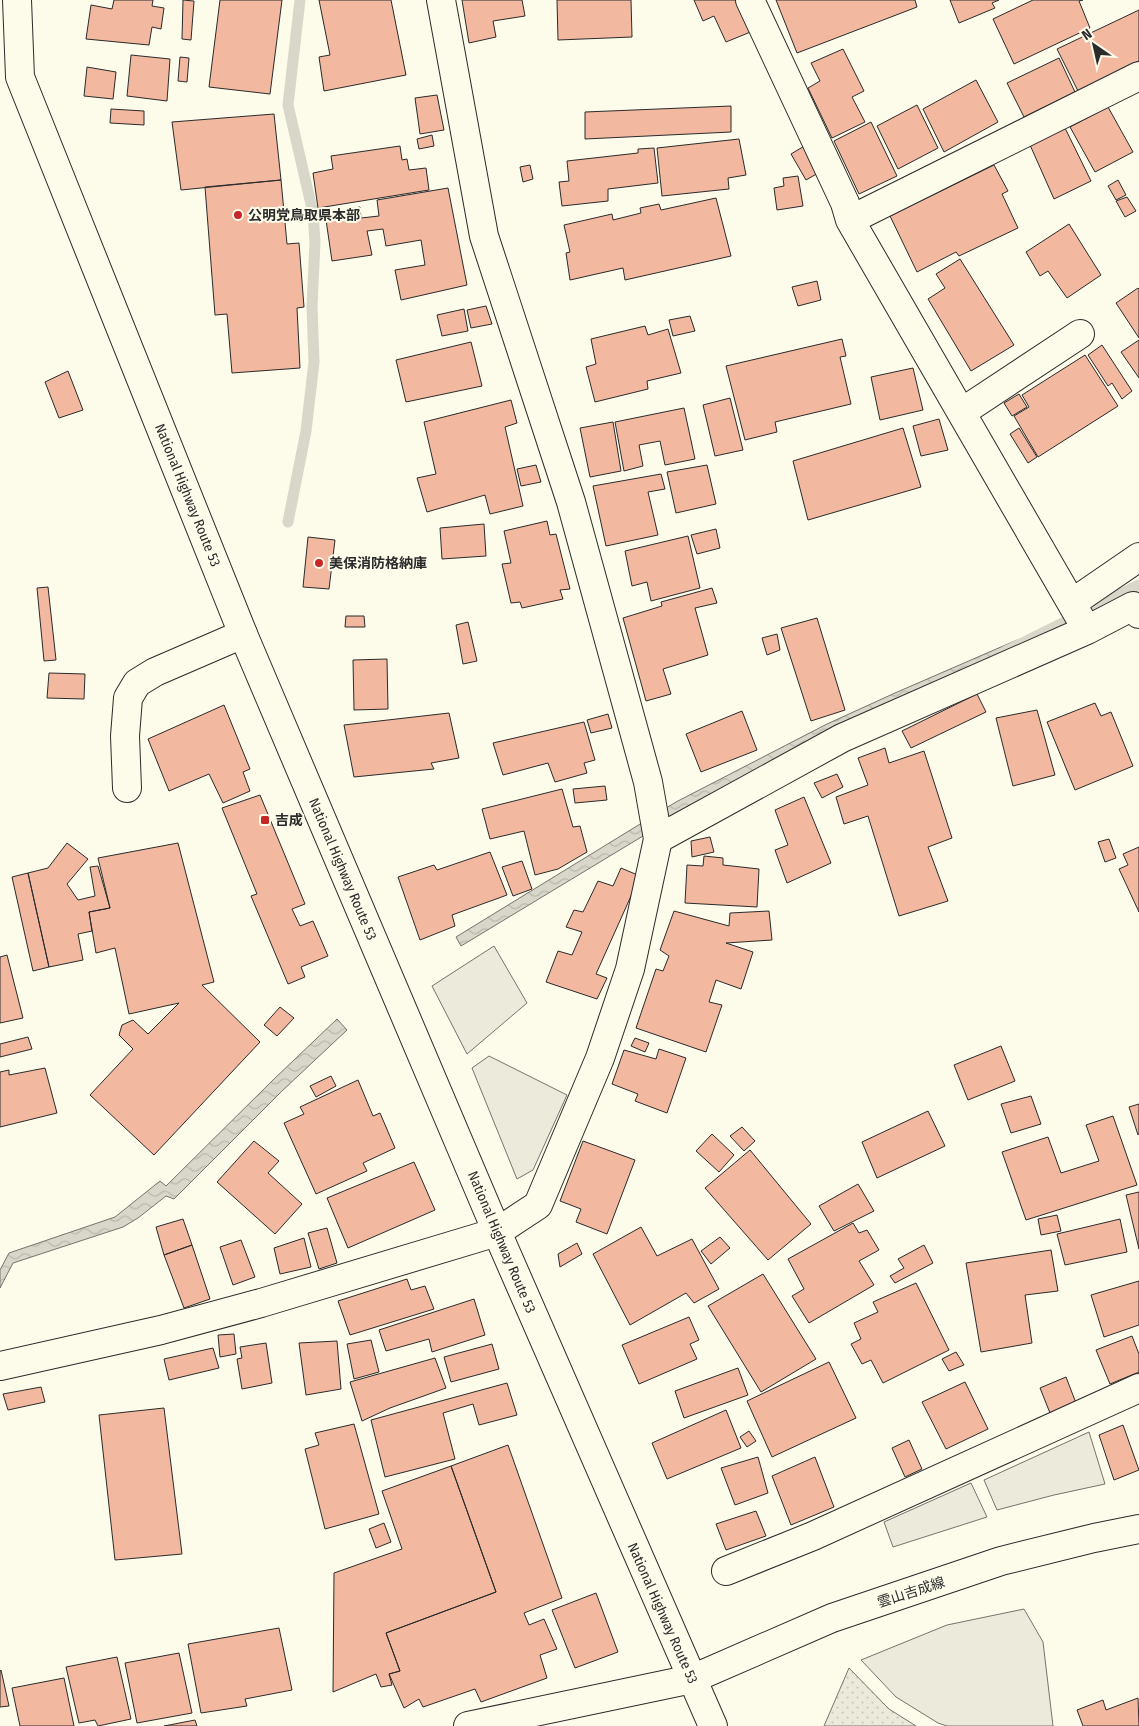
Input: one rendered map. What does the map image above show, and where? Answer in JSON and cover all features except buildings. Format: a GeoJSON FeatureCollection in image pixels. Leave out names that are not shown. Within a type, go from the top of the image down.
{"type":"FeatureCollection","features":[{"type":"Feature","properties":{"kind":"main road","name":"National Highway Route 53"},"geometry":{"type":"LineString","coordinates":[[17,0],[20,77],[243,634],[497,1232],[713,1726]]}},
{"type":"Feature","properties":{"kind":"main road"},"geometry":{"type":"LineString","coordinates":[[0,1366],[170,1328],[261,1303],[497,1232],[538,1206],[600,1058],[630,970],[658,839],[648,782],[571,502],[484,236],[441,0]]}},
{"type":"Feature","properties":{"kind":"main road"},"geometry":{"type":"LineString","coordinates":[[750,0],[845,203],[850,220],[1088,630]]}},
{"type":"Feature","properties":{"kind":"main road"},"geometry":{"type":"LineString","coordinates":[[850,220],[1139,76]]}},
{"type":"Feature","properties":{"kind":"main road"},"geometry":{"type":"LineString","coordinates":[[962,412],[1080,334]]}},
{"type":"Feature","properties":{"kind":"main road"},"geometry":{"type":"LineString","coordinates":[[1072,603],[1139,557]]}},
{"type":"Feature","properties":{"kind":"main road"},"geometry":{"type":"LineString","coordinates":[[658,839],[842,738],[1088,630],[1133,606],[1139,614]]}},
{"type":"Feature","properties":{"kind":"main road"},"geometry":{"type":"LineString","coordinates":[[127,788],[125,736],[128,698],[137,683],[155,672],[243,634]]}},
{"type":"Feature","properties":{"kind":"main road"},"geometry":{"type":"LineString","coordinates":[[726,1571],[812,1536],[1139,1388]]}},
{"type":"Feature","properties":{"kind":"main road","name":"雲山吉成線"},"geometry":{"type":"LineString","coordinates":[[468,1726],[692,1679],[832,1618],[1001,1562],[1094,1538],[1139,1529]]}},
{"type":"Feature","properties":{"kind":"shaded area"},"geometry":{"type":"Polygon","coordinates":[[[494,946],[527,1003],[467,1054],[432,986],[494,946]]]}},
{"type":"Feature","properties":{"kind":"shaded area"},"geometry":{"type":"Polygon","coordinates":[[[489,1056],[567,1095],[533,1170],[517,1179],[472,1068],[489,1056]]]}},
{"type":"Feature","properties":{"kind":"shaded area"},"geometry":{"type":"Polygon","coordinates":[[[1089,1432],[1105,1484],[997,1510],[984,1480],[1089,1432]]]}},
{"type":"Feature","properties":{"kind":"shaded area"},"geometry":{"type":"Polygon","coordinates":[[[971,1483],[987,1517],[893,1547],[884,1522],[971,1483]]]}},
{"type":"Feature","properties":{"kind":"shaded area"},"geometry":{"type":"Polygon","coordinates":[[[1024,1609],[1043,1642],[1053,1726],[947,1726],[938,1723],[896,1697],[861,1660],[947,1625],[1024,1609]]]}},
{"type":"Feature","properties":{"kind":"shaded area"},"geometry":{"type":"Polygon","coordinates":[[[849,1668],[889,1709],[916,1726],[824,1726],[849,1668]]]}},
{"type":"Feature","properties":{"kind":"water"},"geometry":{"type":"Polygon","coordinates":[[[1017,640],[1021,651],[681,813],[461,946],[456,937],[676,802],[827,724],[1017,640]]]}},
{"type":"Feature","properties":{"kind":"water"},"geometry":{"type":"Polygon","coordinates":[[[337,1019],[347,1030],[282,1091],[174,1199],[166,1196],[123,1227],[13,1263],[0,1288],[0,1270],[9,1253],[115,1217],[160,1181],[166,1186],[337,1019]]]}},
{"type":"Feature","properties":{"kind":"waterway"},"geometry":{"type":"LineString","coordinates":[[288,522],[306,431],[314,362],[312,307],[315,242],[313,213],[288,105],[300,0]]}},
{"type":"Feature","properties":{"kind":"waterway"},"geometry":{"type":"LineString","coordinates":[[1006,651],[1139,585]]}},
{"type":"Feature","properties":{"kind":"place","name":"公明党鳥取県本部"},"geometry":{"type":"Point","coordinates":[238,215]}},
{"type":"Feature","properties":{"kind":"place","name":"美保消防格納庫"},"geometry":{"type":"Point","coordinates":[319,563]}},
{"type":"Feature","properties":{"kind":"place","name":"吉成"},"geometry":{"type":"Point","coordinates":[265,820]}}]}
